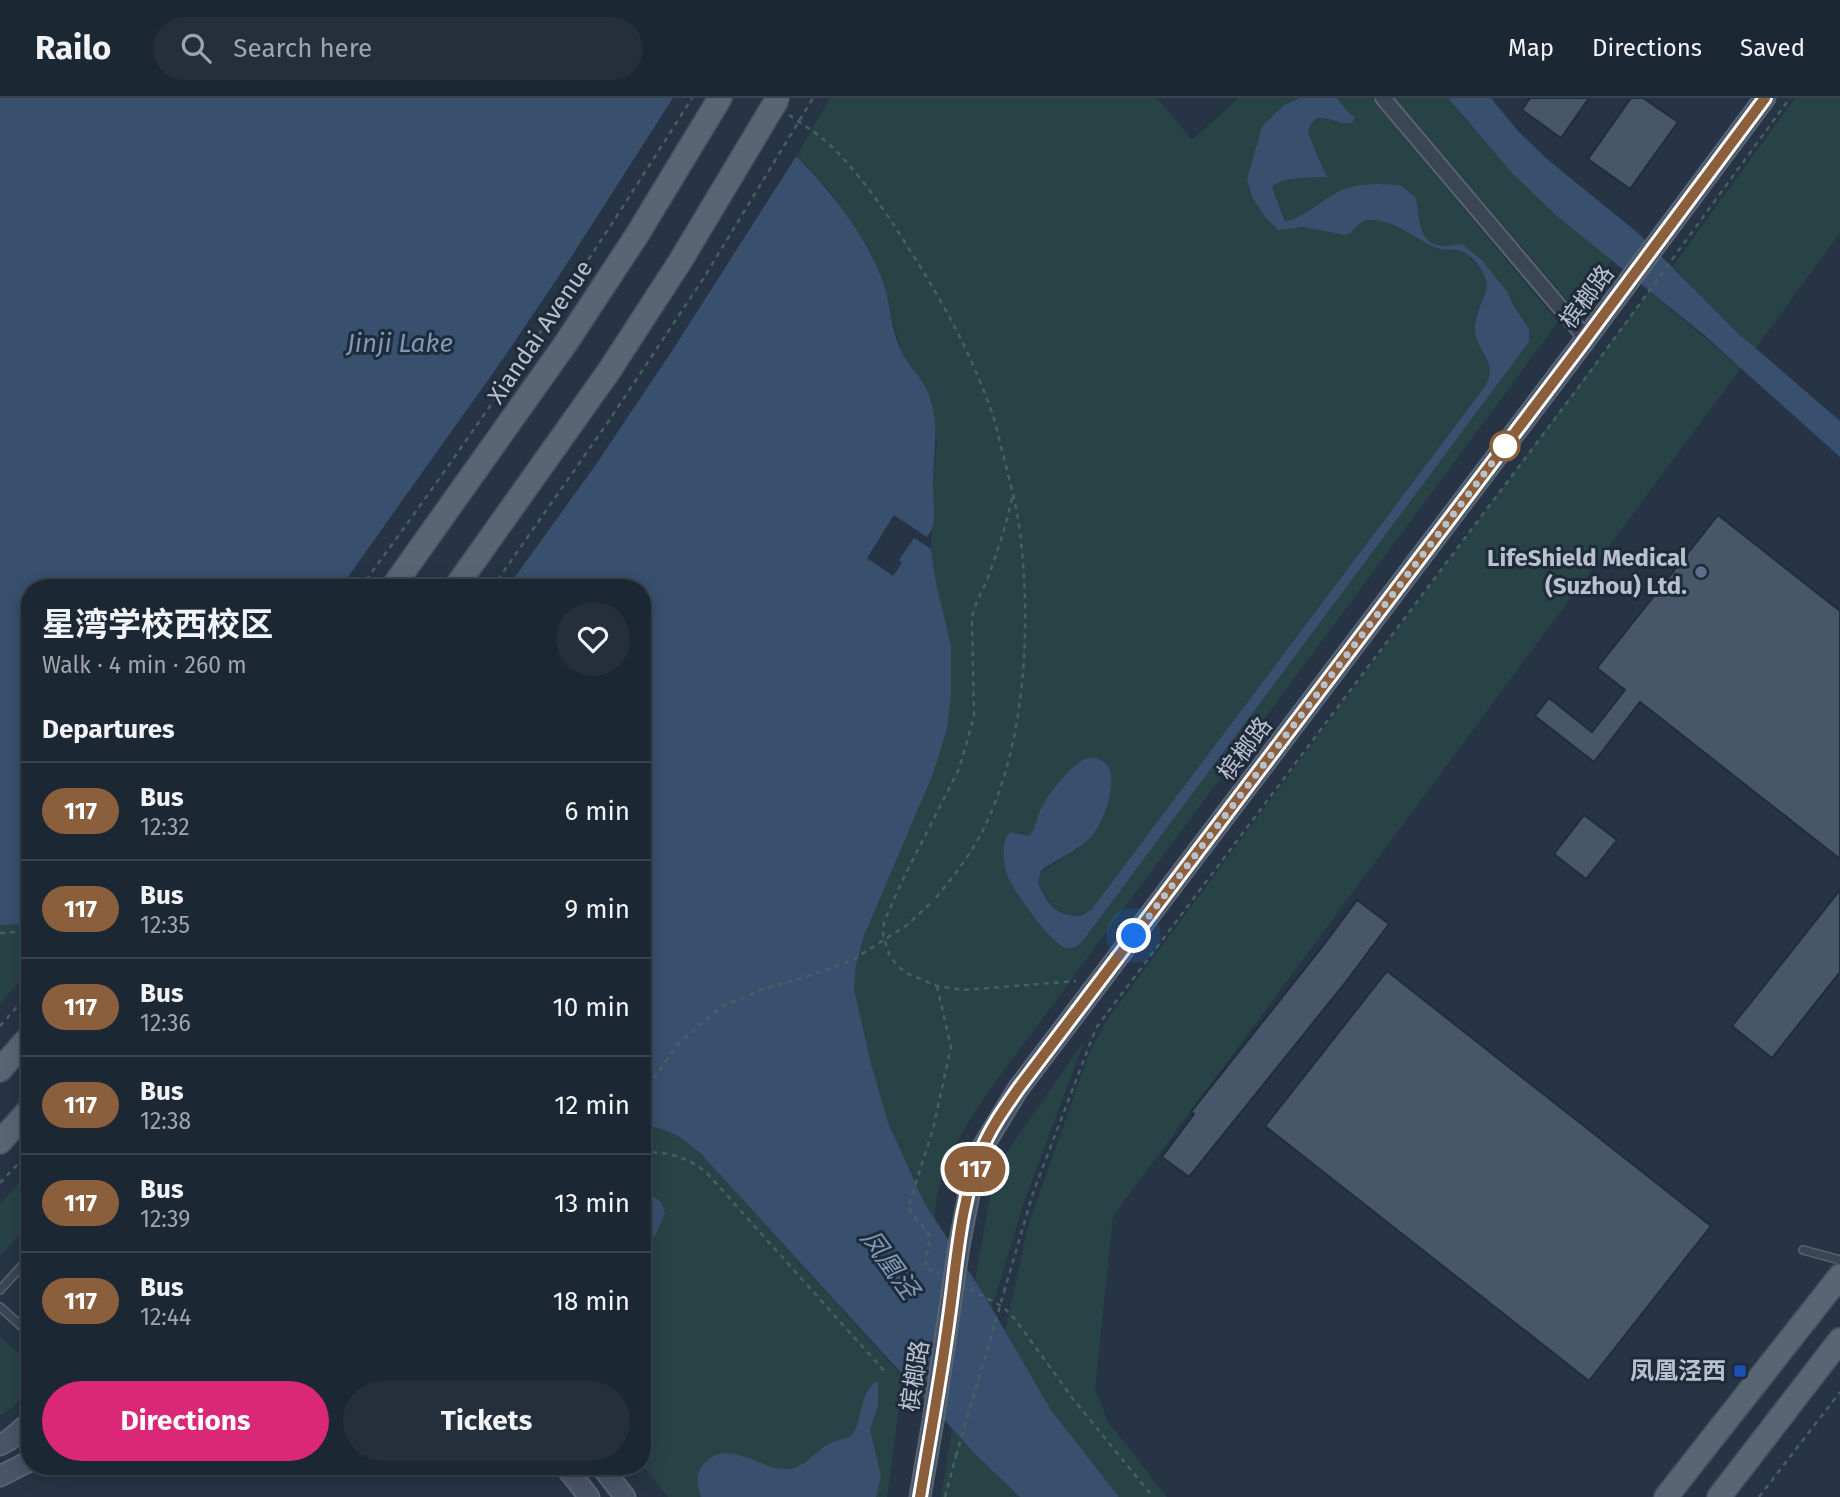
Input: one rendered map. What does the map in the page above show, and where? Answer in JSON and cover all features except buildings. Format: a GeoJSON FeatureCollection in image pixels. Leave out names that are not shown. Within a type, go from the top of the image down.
{"type":"FeatureCollection","features":[{"type":"Feature","properties":{"kind":"main road","name":"Xiandai Avenue"},"geometry":{"type":"LineString","coordinates":[[398,579],[566,343],[637,234],[720,98]]}},
{"type":"Feature","properties":{"kind":"main road","name":"槟榔路"},"geometry":{"type":"LineString","coordinates":[[920,1497],[959,1246],[973,1174],[994,1125],[1018,1089],[1765,98]]}},
{"type":"Feature","properties":{"kind":"main road"},"geometry":{"type":"LineString","coordinates":[[461,579],[609,370],[782,105]]}},
{"type":"Feature","properties":{"kind":"main road"},"geometry":{"type":"LineString","coordinates":[[0,1070],[21,1046]]}},
{"type":"Feature","properties":{"kind":"main road"},"geometry":{"type":"LineString","coordinates":[[0,1142],[21,1119]]}},
{"type":"Feature","properties":{"kind":"main road"},"geometry":{"type":"LineString","coordinates":[[1666,1497],[1840,1276]]}},
{"type":"Feature","properties":{"kind":"main road"},"geometry":{"type":"LineString","coordinates":[[1719,1497],[1840,1340]]}},
{"type":"Feature","properties":{"kind":"main road"},"geometry":{"type":"LineString","coordinates":[[0,1445],[21,1430]]}},
{"type":"Feature","properties":{"kind":"main road"},"geometry":{"type":"LineString","coordinates":[[0,1476],[21,1466]]}},
{"type":"Feature","properties":{"kind":"main road"},"geometry":{"type":"LineString","coordinates":[[572,1475],[589,1497]]}},
{"type":"Feature","properties":{"kind":"main road"},"geometry":{"type":"LineString","coordinates":[[608,1475],[625,1497]]}},
{"type":"Feature","properties":{"kind":"street"},"geometry":{"type":"LineString","coordinates":[[1383,98],[1586,338]]}},
{"type":"Feature","properties":{"kind":"lane"},"geometry":{"type":"LineString","coordinates":[[1803,1250],[1840,1260]]}},
{"type":"Feature","properties":{"kind":"lane"},"geometry":{"type":"LineString","coordinates":[[0,1290],[21,1267]]}},
{"type":"Feature","properties":{"kind":"lane"},"geometry":{"type":"LineString","coordinates":[[0,1307],[21,1326]]}},
{"type":"Feature","properties":{"kind":"path"},"geometry":{"type":"LineString","coordinates":[[367,579],[458,454],[549,321],[692,98]]}},
{"type":"Feature","properties":{"kind":"path"},"geometry":{"type":"LineString","coordinates":[[498,579],[593,445],[705,276],[813,98]]}},
{"type":"Feature","properties":{"kind":"path"},"geometry":{"type":"LineString","coordinates":[[945,1497],[1033,1194],[1096,1028],[1646,295],[1790,98]]}},
{"type":"Feature","properties":{"kind":"path"},"geometry":{"type":"LineString","coordinates":[[651,1082],[678,1044],[722,1007],[763,989],[805,978],[851,961],[908,925],[934,900],[960,868],[989,817],[1016,723],[1025,624],[1021,541],[1013,495],[991,409],[960,334],[933,285],[882,207],[860,177],[829,144],[782,105]]}},
{"type":"Feature","properties":{"kind":"path"},"geometry":{"type":"LineString","coordinates":[[1013,495],[988,579],[974,605],[974,717],[959,769],[884,922],[883,935],[889,954],[896,964],[906,973],[937,986],[964,990],[1101,980]]}},
{"type":"Feature","properties":{"kind":"path"},"geometry":{"type":"LineString","coordinates":[[0,933],[21,932]]}},
{"type":"Feature","properties":{"kind":"path"},"geometry":{"type":"LineString","coordinates":[[937,986],[951,1047],[933,1129],[908,1208],[930,1236],[925,1267],[949,1279]]}},
{"type":"Feature","properties":{"kind":"path"},"geometry":{"type":"LineString","coordinates":[[0,1026],[21,1002]]}},
{"type":"Feature","properties":{"kind":"path"},"geometry":{"type":"LineString","coordinates":[[651,1152],[667,1152],[691,1161],[706,1172],[887,1374]]}},
{"type":"Feature","properties":{"kind":"path"},"geometry":{"type":"LineString","coordinates":[[0,1183],[21,1161]]}},
{"type":"Feature","properties":{"kind":"path"},"geometry":{"type":"LineString","coordinates":[[960,1285],[996,1303],[1015,1319],[1073,1399],[1153,1497]]}},
{"type":"Feature","properties":{"kind":"path"},"geometry":{"type":"LineString","coordinates":[[1759,1497],[1840,1392]]}},
{"type":"Feature","properties":{"kind":"green space"},"geometry":{"type":"Polygon","coordinates":[[[830,98],[1157,98],[1192,140],[1239,98],[1300,98],[1284,105],[1262,125],[1247,179],[1252,197],[1269,222],[1278,230],[1304,227],[1343,235],[1349,234],[1363,221],[1382,220],[1427,244],[1464,252],[1482,270],[1487,281],[1487,288],[1475,318],[1478,342],[1491,373],[1486,385],[1091,910],[1081,916],[1059,911],[1050,903],[1038,883],[1041,872],[1079,848],[1096,830],[1110,794],[1108,765],[1098,758],[1079,762],[1049,796],[1029,836],[1018,833],[1005,850],[1014,888],[1029,911],[1056,942],[1082,942],[1529,342],[1529,329],[1511,298],[1482,261],[1462,244],[1445,246],[1430,241],[1419,222],[1416,198],[1403,186],[1356,186],[1342,190],[1298,218],[1286,221],[1272,187],[1302,177],[1320,177],[1325,172],[1308,132],[1313,123],[1316,120],[1328,119],[1337,123],[1352,114],[1337,98],[1371,98],[1558,322],[991,1088],[953,1149],[940,1184],[935,1219],[925,1204],[889,1125],[871,1064],[854,989],[856,965],[864,936],[933,774],[947,729],[951,697],[951,645],[931,549],[937,445],[932,402],[924,384],[909,368],[902,353],[881,278],[870,253],[832,194],[797,155],[830,98]]]}},
{"type":"Feature","properties":{"kind":"green space"},"geometry":{"type":"Polygon","coordinates":[[[1395,98],[1448,98],[1485,142],[1526,184],[1612,260],[1574,308],[1395,98]]]}},
{"type":"Feature","properties":{"kind":"green space"},"geometry":{"type":"Polygon","coordinates":[[[1795,98],[1840,98],[1840,233],[1755,349],[1673,266],[1795,98]]]}},
{"type":"Feature","properties":{"kind":"green space"},"geometry":{"type":"Polygon","coordinates":[[[1649,291],[1741,368],[1113,1216],[1095,1389],[1108,1422],[1167,1497],[1119,1497],[1051,1410],[1005,1330],[1029,1223],[1090,1051],[1109,1017],[1649,291]]]}},
{"type":"Feature","properties":{"kind":"green space"},"geometry":{"type":"Polygon","coordinates":[[[21,924],[21,980],[0,1004],[0,925],[21,924]]]}},
{"type":"Feature","properties":{"kind":"green space"},"geometry":{"type":"Polygon","coordinates":[[[1085,1039],[1023,1205],[992,1308],[975,1280],[992,1186],[1005,1155],[1085,1039]]]}},
{"type":"Feature","properties":{"kind":"green space"},"geometry":{"type":"Polygon","coordinates":[[[651,1127],[682,1139],[702,1155],[903,1377],[887,1497],[668,1497],[650,1475],[651,1127]]]}},
{"type":"Feature","properties":{"kind":"green space"},"geometry":{"type":"Polygon","coordinates":[[[21,1181],[21,1233],[0,1256],[0,1204],[21,1181]]]}},
{"type":"Feature","properties":{"kind":"green space"},"geometry":{"type":"Polygon","coordinates":[[[0,1337],[21,1355],[21,1398],[12,1408],[0,1415],[0,1337]]]}},
{"type":"Feature","properties":{"kind":"green space"},"geometry":{"type":"Polygon","coordinates":[[[952,1430],[1020,1497],[941,1497],[952,1430]]]}},
{"type":"Feature","properties":{"kind":"water","name":"Jinji Lake"},"geometry":{"type":"Polygon","coordinates":[[[0,98],[735,98],[817,178],[852,223],[880,274],[899,346],[925,386],[935,420],[934,518],[931,531],[927,537],[894,515],[867,558],[893,576],[902,563],[899,560],[914,538],[931,549],[951,645],[951,697],[947,729],[933,774],[864,936],[856,965],[854,989],[871,1064],[889,1125],[925,1204],[983,1293],[1051,1410],[1119,1497],[1020,1497],[976,1455],[702,1155],[682,1139],[651,1127],[651,579],[21,579],[21,924],[0,925],[0,98]]]}},
{"type":"Feature","properties":{"kind":"water"},"geometry":{"type":"Polygon","coordinates":[[[1300,98],[1337,98],[1355,117],[1352,123],[1321,118],[1311,124],[1308,132],[1327,177],[1290,179],[1272,187],[1285,221],[1297,218],[1336,193],[1349,188],[1372,184],[1402,186],[1416,198],[1422,229],[1429,241],[1445,246],[1462,244],[1482,260],[1508,293],[1529,329],[1529,342],[1082,942],[1073,948],[1065,947],[1056,942],[1040,925],[1010,881],[1004,852],[1007,836],[1010,832],[1029,836],[1052,791],[1081,761],[1096,758],[1107,765],[1111,782],[1110,793],[1097,829],[1085,843],[1041,871],[1038,883],[1049,903],[1059,911],[1081,916],[1091,910],[1486,385],[1489,377],[1489,365],[1478,343],[1475,328],[1486,292],[1486,280],[1480,268],[1467,254],[1437,248],[1382,221],[1363,221],[1349,234],[1344,235],[1304,227],[1278,230],[1265,217],[1252,197],[1247,179],[1262,126],[1284,105],[1300,98]]]}},
{"type":"Feature","properties":{"kind":"water"},"geometry":{"type":"Polygon","coordinates":[[[1448,98],[1491,98],[1518,131],[1547,159],[1638,233],[1738,333],[1840,421],[1840,457],[1704,335],[1557,216],[1512,173],[1448,98]]]}},
{"type":"Feature","properties":{"kind":"water"},"geometry":{"type":"Polygon","coordinates":[[[651,1195],[661,1202],[665,1213],[651,1239],[651,1195]]]}},
{"type":"Feature","properties":{"kind":"water"},"geometry":{"type":"Polygon","coordinates":[[[874,1382],[878,1383],[878,1406],[870,1429],[881,1476],[876,1497],[701,1497],[698,1474],[712,1457],[735,1454],[783,1469],[794,1468],[830,1443],[851,1436],[865,1396],[874,1382]]]}},
{"type":"Feature","properties":{"kind":"pier"},"geometry":{"type":"Polygon","coordinates":[[[673,98],[740,98],[799,152],[670,354],[597,463],[513,579],[346,579],[498,366],[673,98]]]}},
{"type":"Feature","properties":{"kind":"bus line","name":"117"},"geometry":{"type":"LineString","coordinates":[[920,1497],[962,1224],[973,1174],[994,1125],[1018,1089],[1765,98]]}},
{"type":"Feature","properties":{"kind":"place","name":"LifeShield Medical (Suzhou) Ltd."},"geometry":{"type":"Point","coordinates":[1701,572]}},
{"type":"Feature","properties":{"kind":"place","name":"凤凰泾西"},"geometry":{"type":"Point","coordinates":[1740,1371]}},
{"type":"Feature","properties":{"kind":"route"},"geometry":{"type":"LineString","coordinates":[[1134,936],[1505,446]]}},
{"type":"Feature","properties":{"kind":"water label","name":"凤凰泾"},"geometry":{"type":"Point","coordinates":[890,1264]}}]}
